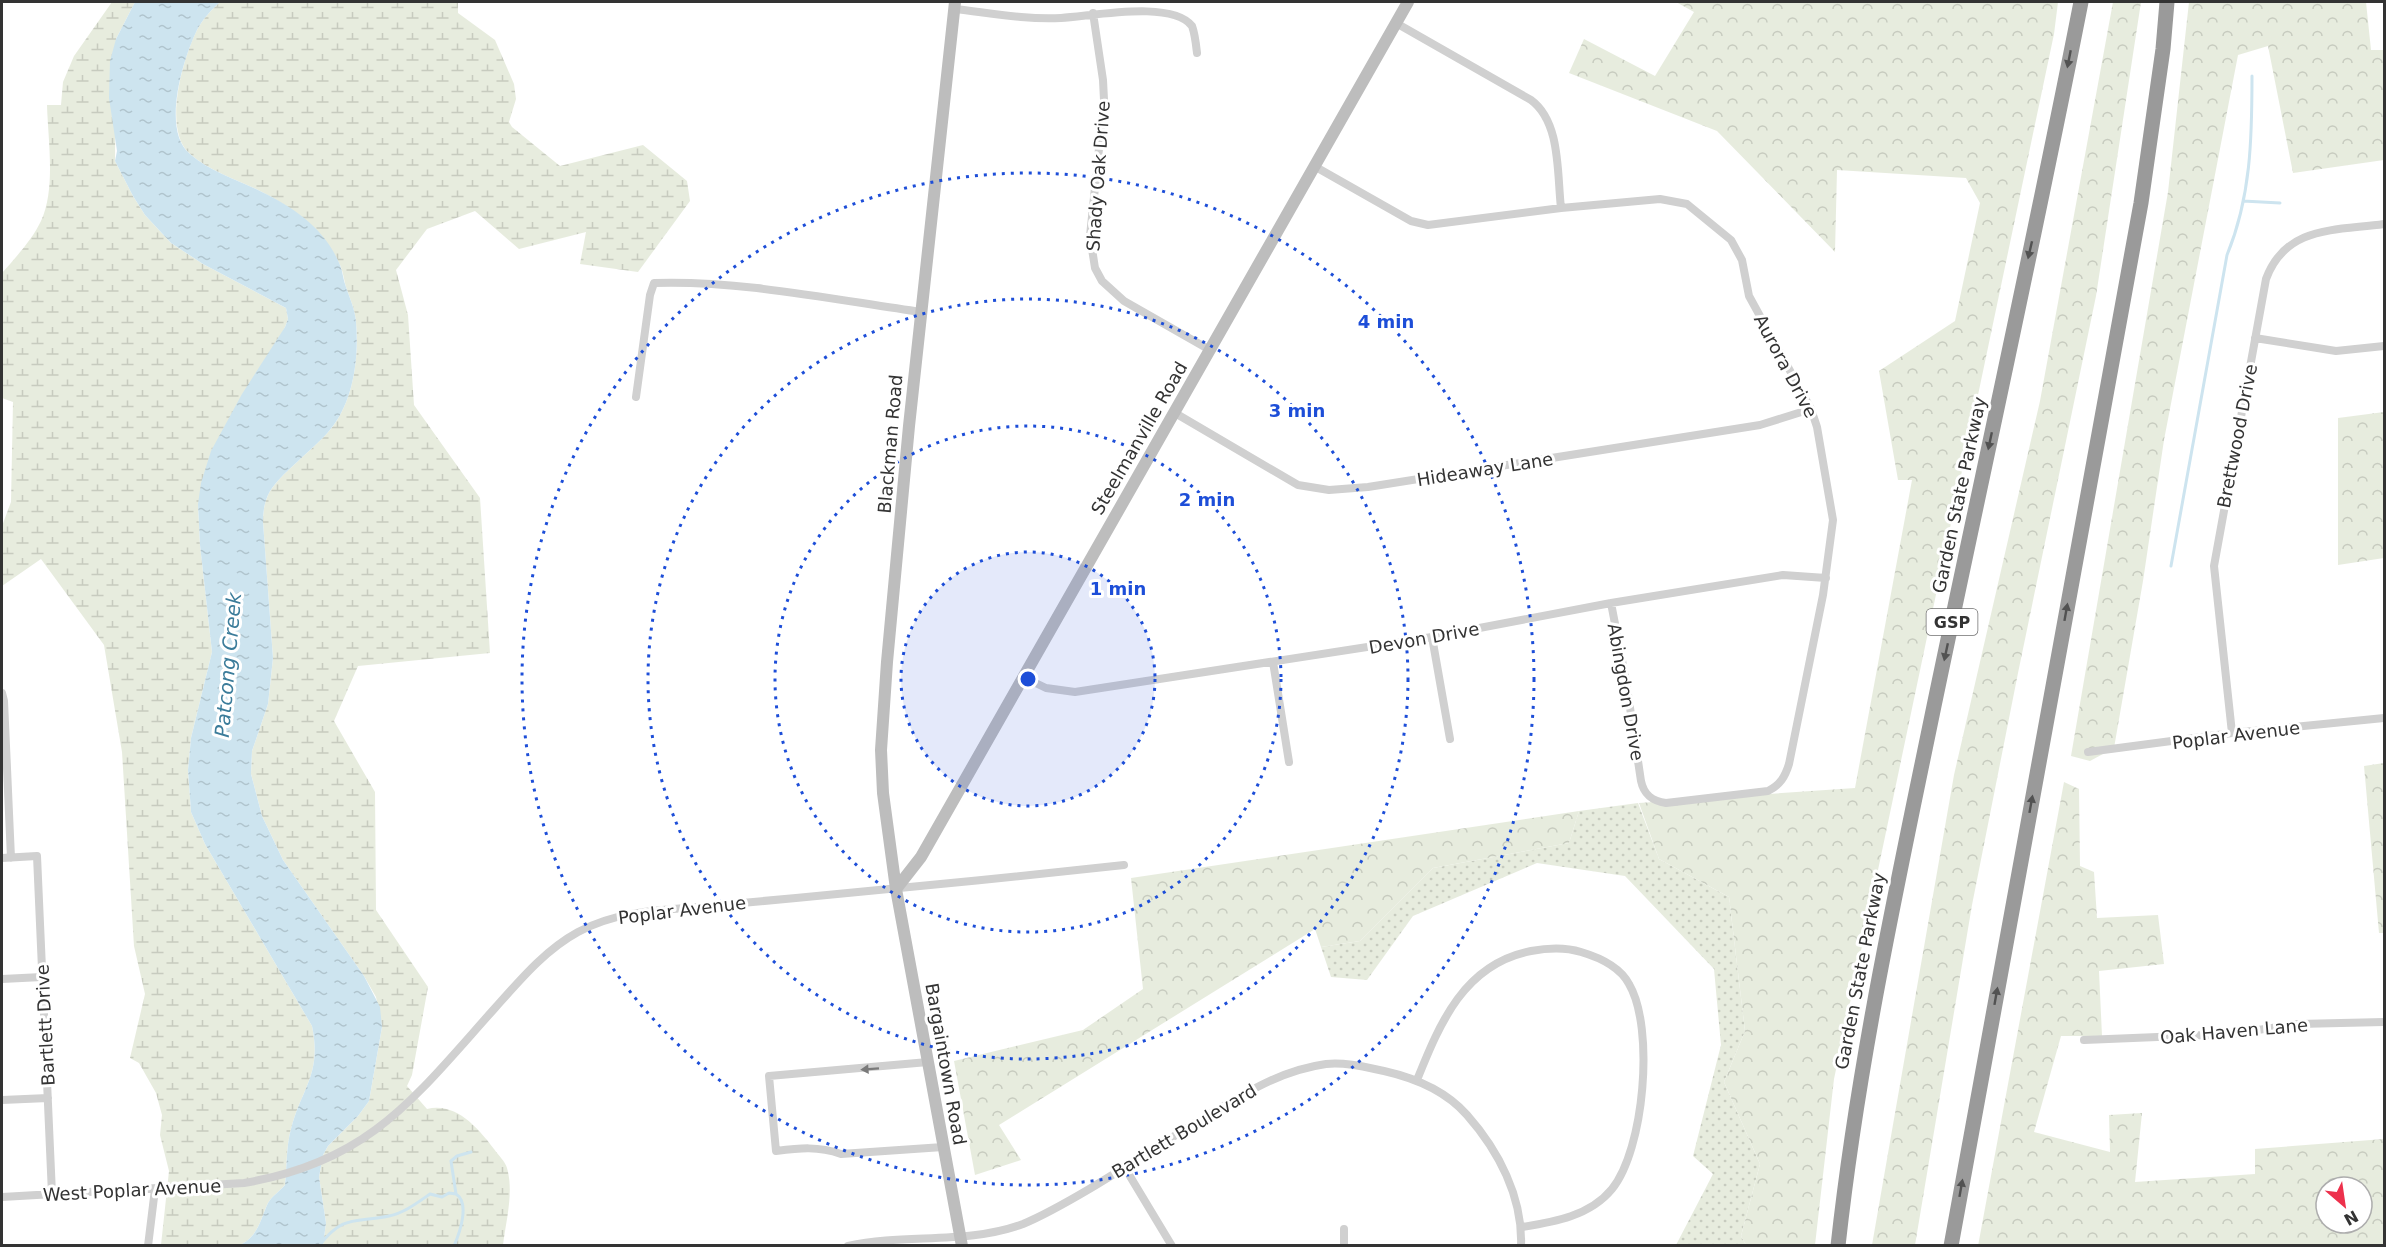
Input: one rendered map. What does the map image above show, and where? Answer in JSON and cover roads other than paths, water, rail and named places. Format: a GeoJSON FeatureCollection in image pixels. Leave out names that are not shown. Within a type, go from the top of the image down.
{"type":"FeatureCollection","features":[{"type":"Feature","properties":{"kind":"highway","name":"Garden State Parkway"},"geometry":{"type":"LineString","coordinates":[[1838,1245],[1850,1143],[1876,984],[2043,196],[2080,2]]}},
{"type":"Feature","properties":{"kind":"highway"},"geometry":{"type":"LineString","coordinates":[[1951,1245],[2141,202],[2163,49],[2167,2]]}},
{"type":"Feature","properties":{"kind":"main road","name":"Steelmanville Road"},"geometry":{"type":"LineString","coordinates":[[896,890],[921,857],[1408,2]]}},
{"type":"Feature","properties":{"kind":"main road","name":"Blackman Road"},"geometry":{"type":"LineString","coordinates":[[896,890],[883,793],[882,731],[921,312],[955,5]]}},
{"type":"Feature","properties":{"kind":"main road","name":"Bargaintown Road"},"geometry":{"type":"LineString","coordinates":[[896,890],[961,1242]]}},
{"type":"Feature","properties":{"kind":"street"},"geometry":{"type":"LineString","coordinates":[[955,5],[1046,18],[1138,5],[1168,8],[1180,14],[1190,23],[1197,53]]}},
{"type":"Feature","properties":{"kind":"street","name":"Shady Oak Drive"},"geometry":{"type":"LineString","coordinates":[[1093,13],[1104,100],[1090,236],[1095,268],[1102,281],[1124,301],[1210,350]]}},
{"type":"Feature","properties":{"kind":"street"},"geometry":{"type":"LineString","coordinates":[[1396,23],[1531,100],[1541,109],[1547,117],[1552,132],[1561,208]]}},
{"type":"Feature","properties":{"kind":"street","name":"Aurora Drive"},"geometry":{"type":"LineString","coordinates":[[1314,166],[1411,221],[1428,225],[1561,208],[1660,199],[1687,204],[1731,240],[1742,260],[1749,296],[1811,409],[1817,428],[1833,520],[1826,578],[1789,764],[1780,783],[1768,791],[1664,803],[1647,795],[1641,781]]}},
{"type":"Feature","properties":{"kind":"street","name":"Brettwood Drive"},"geometry":{"type":"LineString","coordinates":[[2232,733],[2214,566],[2266,279],[2271,266],[2284,249],[2302,237],[2385,224]]}},
{"type":"Feature","properties":{"kind":"street"},"geometry":{"type":"LineString","coordinates":[[636,397],[650,295],[654,283],[674,282],[741,288],[921,312]]}},
{"type":"Feature","properties":{"kind":"street"},"geometry":{"type":"LineString","coordinates":[[2255,338],[2336,351],[2385,346]]}},
{"type":"Feature","properties":{"kind":"street","name":"Hideaway Lane"},"geometry":{"type":"LineString","coordinates":[[1175,413],[1298,484],[1329,490],[1368,487],[1760,425],[1811,409]]}},
{"type":"Feature","properties":{"kind":"street","name":"Devon Drive"},"geometry":{"type":"LineString","coordinates":[[1023,677],[1046,688],[1075,692],[1432,637],[1611,603],[1783,575],[1826,578]]}},
{"type":"Feature","properties":{"kind":"street","name":"Abingdon Drive"},"geometry":{"type":"LineString","coordinates":[[1611,603],[1626,681],[1641,781]]}},
{"type":"Feature","properties":{"kind":"street"},"geometry":{"type":"LineString","coordinates":[[1432,637],[1450,739]]}},
{"type":"Feature","properties":{"kind":"street"},"geometry":{"type":"LineString","coordinates":[[1273,662],[1289,762]]}},
{"type":"Feature","properties":{"kind":"street"},"geometry":{"type":"LineString","coordinates":[[2,693],[11,858],[2,858]]}},
{"type":"Feature","properties":{"kind":"street","name":"Poplar Avenue"},"geometry":{"type":"LineString","coordinates":[[2088,752],[2232,733],[2385,718]]}},
{"type":"Feature","properties":{"kind":"street","name":"Bartlett Drive"},"geometry":{"type":"LineString","coordinates":[[11,858],[37,856],[52,1194]]}},
{"type":"Feature","properties":{"kind":"street","name":"Poplar Avenue"},"geometry":{"type":"LineString","coordinates":[[263,1180],[301,1170],[354,1145],[387,1123],[413,1099],[548,952],[589,927],[611,917],[644,912],[896,890],[1124,865]]}},
{"type":"Feature","properties":{"kind":"street"},"geometry":{"type":"LineString","coordinates":[[1417,1080],[1452,1006],[1463,990],[1477,975],[1499,961],[1515,954],[1541,949],[1570,949],[1591,955],[1610,965],[1628,981],[1641,1018],[1644,1062],[1632,1150],[1622,1175],[1611,1191],[1578,1215],[1522,1227]]}},
{"type":"Feature","properties":{"kind":"street"},"geometry":{"type":"LineString","coordinates":[[2,979],[42,977]]}},
{"type":"Feature","properties":{"kind":"street","name":"Oak Haven Lane"},"geometry":{"type":"LineString","coordinates":[[2084,1040],[2231,1034],[2298,1024],[2385,1022]]}},
{"type":"Feature","properties":{"kind":"street"},"geometry":{"type":"LineString","coordinates":[[928,1062],[770,1076],[777,1151],[810,1147],[841,1154],[942,1147]]}},
{"type":"Feature","properties":{"kind":"street","name":"Bartlett Boulevard"},"geometry":{"type":"LineString","coordinates":[[848,1245],[889,1240],[961,1242],[1024,1223],[1052,1210],[1125,1168],[1250,1089],[1302,1069],[1328,1064],[1358,1066],[1417,1080],[1441,1093],[1464,1112],[1482,1132],[1506,1174],[1522,1227],[1521,1245]]}},
{"type":"Feature","properties":{"kind":"street"},"geometry":{"type":"LineString","coordinates":[[2,1100],[48,1098]]}},
{"type":"Feature","properties":{"kind":"street"},"geometry":{"type":"LineString","coordinates":[[1125,1168],[1172,1245]]}},
{"type":"Feature","properties":{"kind":"street","name":"West Poplar Avenue"},"geometry":{"type":"LineString","coordinates":[[2,1197],[229,1185],[263,1180]]}},
{"type":"Feature","properties":{"kind":"street"},"geometry":{"type":"LineString","coordinates":[[148,1245],[155,1189]]}},
{"type":"Feature","properties":{"kind":"street"},"geometry":{"type":"LineString","coordinates":[[1344,1229],[1344,1245]]}},
{"type":"Feature","properties":{"kind":"water","name":"Patcong Creek"},"geometry":{"type":"Polygon","coordinates":[[[135,2],[220,2],[197,30],[181,76],[176,112],[181,143],[190,154],[206,166],[274,198],[308,221],[318,231],[327,241],[340,265],[355,317],[356,362],[346,403],[333,426],[273,487],[265,505],[263,522],[273,658],[268,704],[252,751],[251,774],[262,816],[283,860],[364,976],[380,1007],[382,1027],[369,1101],[358,1116],[328,1146],[323,1155],[319,1177],[326,1223],[323,1245],[190,1245],[242,1244],[252,1236],[268,1203],[285,1185],[289,1136],[313,1069],[312,1026],[205,844],[191,812],[188,770],[191,738],[212,652],[200,545],[198,504],[201,483],[211,451],[242,394],[288,319],[286,308],[203,264],[171,243],[145,215],[115,161],[117,151],[109,98],[110,61],[116,39],[135,2]]]}},
{"type":"Feature","properties":{"kind":"waterway"},"geometry":{"type":"LineString","coordinates":[[2171,566],[2227,255],[2241,211],[2249,167],[2252,76]]}},
{"type":"Feature","properties":{"kind":"waterway"},"geometry":{"type":"LineString","coordinates":[[2243,201],[2280,203]]}},
{"type":"Feature","properties":{"kind":"waterway"},"geometry":{"type":"LineString","coordinates":[[454,1246],[463,1211],[460,1198],[456,1194],[451,1161],[457,1156],[471,1152]]}},
{"type":"Feature","properties":{"kind":"waterway"},"geometry":{"type":"LineString","coordinates":[[319,1246],[343,1224],[395,1215],[430,1194],[442,1197],[449,1193],[456,1194]]}}]}
